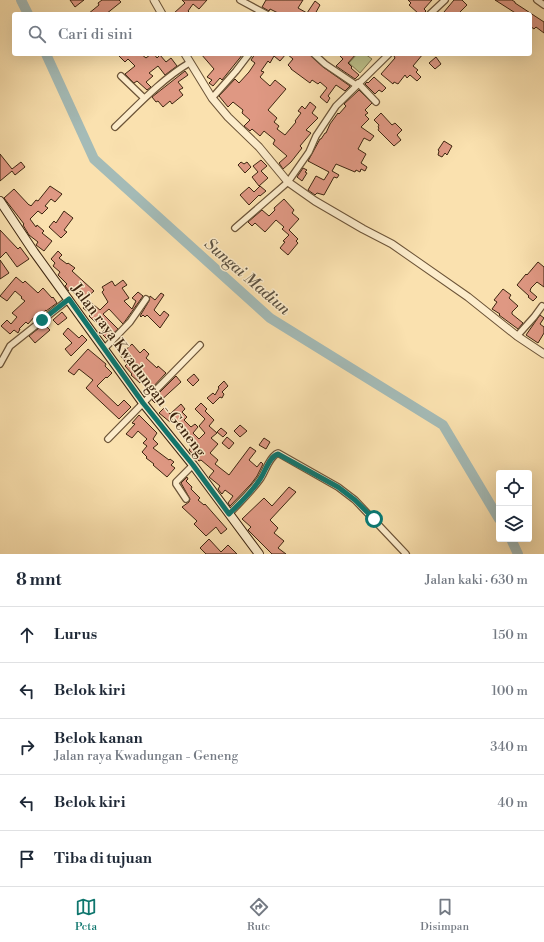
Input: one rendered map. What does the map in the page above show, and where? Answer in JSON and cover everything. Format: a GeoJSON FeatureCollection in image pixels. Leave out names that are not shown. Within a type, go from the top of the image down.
{"type":"FeatureCollection","features":[{"type":"Feature","properties":{"kind":"main road","name":"Jalan raya Kwadungan - Geneng"},"geometry":{"type":"LineString","coordinates":[[1,206],[143,403],[193,465],[259,554]]}},
{"type":"Feature","properties":{"kind":"street"},"geometry":{"type":"LineString","coordinates":[[154,0],[161,12]]}},
{"type":"Feature","properties":{"kind":"street"},"geometry":{"type":"LineString","coordinates":[[240,0],[262,12]]}},
{"type":"Feature","properties":{"kind":"street"},"geometry":{"type":"LineString","coordinates":[[432,12],[445,0]]}},
{"type":"Feature","properties":{"kind":"street"},"geometry":{"type":"LineString","coordinates":[[537,0],[544,5]]}},
{"type":"Feature","properties":{"kind":"street"},"geometry":{"type":"LineString","coordinates":[[186,56],[212,98],[259,147],[288,182],[363,229],[392,244],[468,297],[517,336],[544,354]]}},
{"type":"Feature","properties":{"kind":"street"},"geometry":{"type":"LineString","coordinates":[[212,98],[247,56]]}},
{"type":"Feature","properties":{"kind":"street"},"geometry":{"type":"LineString","coordinates":[[316,56],[325,64],[357,84],[376,102]]}},
{"type":"Feature","properties":{"kind":"street"},"geometry":{"type":"LineString","coordinates":[[235,228],[288,182],[336,106],[387,56]]}},
{"type":"Feature","properties":{"kind":"street"},"geometry":{"type":"LineString","coordinates":[[115,127],[167,77],[190,63]]}},
{"type":"Feature","properties":{"kind":"street"},"geometry":{"type":"LineString","coordinates":[[121,76],[144,98]]}},
{"type":"Feature","properties":{"kind":"street"},"geometry":{"type":"LineString","coordinates":[[0,364],[10,346],[69,299]]}},
{"type":"Feature","properties":{"kind":"street"},"geometry":{"type":"LineString","coordinates":[[104,349],[130,322],[146,299]]}},
{"type":"Feature","properties":{"kind":"street"},"geometry":{"type":"LineString","coordinates":[[517,336],[542,306]]}},
{"type":"Feature","properties":{"kind":"street"},"geometry":{"type":"LineString","coordinates":[[108,439],[200,345]]}},
{"type":"Feature","properties":{"kind":"street"},"geometry":{"type":"LineString","coordinates":[[229,514],[247,496],[262,477],[272,458],[278,454],[338,487],[355,500],[406,554]]}},
{"type":"Feature","properties":{"kind":"street"},"geometry":{"type":"LineString","coordinates":[[186,499],[176,482],[193,465]]}},
{"type":"Feature","properties":{"kind":"green space"},"geometry":{"type":"Polygon","coordinates":[[[355,56],[368,56],[372,59],[360,73],[349,63],[355,56]]]}},
{"type":"Feature","properties":{"kind":"building"},"geometry":{"type":"Polygon","coordinates":[[[70,0],[84,0],[75,7],[70,0]]]}},
{"type":"Feature","properties":{"kind":"building"},"geometry":{"type":"Polygon","coordinates":[[[102,0],[119,0],[121,2],[108,12],[90,12],[99,5],[98,3],[102,0]]]}},
{"type":"Feature","properties":{"kind":"building"},"geometry":{"type":"Polygon","coordinates":[[[182,0],[207,0],[199,9],[193,4],[188,11],[189,12],[175,12],[185,3],[182,0]]]}},
{"type":"Feature","properties":{"kind":"building"},"geometry":{"type":"Polygon","coordinates":[[[266,0],[303,0],[298,8],[305,12],[276,12],[270,9],[269,11],[262,7],[266,0]]]}},
{"type":"Feature","properties":{"kind":"building"},"geometry":{"type":"Polygon","coordinates":[[[408,0],[432,0],[424,9],[426,11],[425,12],[417,12],[409,5],[411,3],[408,0]]]}},
{"type":"Feature","properties":{"kind":"building"},"geometry":{"type":"Polygon","coordinates":[[[454,0],[462,0],[467,5],[460,12],[444,12],[454,0]]]}},
{"type":"Feature","properties":{"kind":"building"},"geometry":{"type":"Polygon","coordinates":[[[495,0],[512,0],[529,12],[514,12],[495,0]]]}},
{"type":"Feature","properties":{"kind":"building"},"geometry":{"type":"Polygon","coordinates":[[[315,1],[320,5],[316,12],[308,12],[315,1]]]}},
{"type":"Feature","properties":{"kind":"building"},"geometry":{"type":"Polygon","coordinates":[[[532,14],[544,22],[544,33],[536,27],[534,29],[532,28],[532,14]]]}},
{"type":"Feature","properties":{"kind":"building"},"geometry":{"type":"Polygon","coordinates":[[[119,56],[144,56],[146,58],[148,56],[156,56],[157,58],[161,56],[166,62],[171,58],[177,66],[165,75],[158,66],[149,73],[153,76],[146,82],[151,87],[147,90],[137,81],[134,83],[125,74],[135,66],[128,59],[125,62],[119,56]]]}},
{"type":"Feature","properties":{"kind":"building"},"geometry":{"type":"Polygon","coordinates":[[[203,56],[241,56],[222,80],[220,78],[213,86],[209,83],[212,80],[207,77],[214,69],[203,56]]]}},
{"type":"Feature","properties":{"kind":"building"},"geometry":{"type":"Polygon","coordinates":[[[254,56],[274,56],[270,63],[268,61],[261,71],[264,72],[260,77],[270,86],[275,80],[286,89],[268,110],[277,118],[274,122],[279,126],[277,129],[285,135],[296,122],[295,121],[301,113],[298,111],[302,106],[305,109],[310,102],[316,107],[312,113],[318,118],[306,130],[311,133],[300,146],[302,148],[291,162],[283,169],[279,163],[287,156],[273,144],[275,140],[264,131],[260,136],[252,129],[250,131],[244,126],[250,120],[242,113],[243,110],[233,102],[228,107],[219,96],[235,79],[239,83],[249,72],[255,63],[251,60],[254,56]]]}},
{"type":"Feature","properties":{"kind":"building"},"geometry":{"type":"Polygon","coordinates":[[[274,56],[284,56],[280,61],[274,56]]]}},
{"type":"Feature","properties":{"kind":"building"},"geometry":{"type":"Polygon","coordinates":[[[289,56],[311,56],[323,67],[350,86],[345,91],[336,85],[328,96],[330,98],[327,103],[320,97],[327,88],[320,82],[318,84],[312,80],[310,83],[291,69],[288,65],[293,59],[289,56]]]}},
{"type":"Feature","properties":{"kind":"building"},"geometry":{"type":"Polygon","coordinates":[[[340,56],[354,56],[348,63],[359,75],[355,79],[336,66],[343,59],[340,56]]]}},
{"type":"Feature","properties":{"kind":"building"},"geometry":{"type":"Polygon","coordinates":[[[394,56],[421,56],[413,66],[418,70],[416,72],[421,77],[417,81],[410,75],[407,78],[405,75],[398,84],[394,82],[393,84],[381,74],[395,58],[394,56]]]}},
{"type":"Feature","properties":{"kind":"building"},"geometry":{"type":"Polygon","coordinates":[[[436,57],[441,64],[435,69],[429,63],[436,57]]]}},
{"type":"Feature","properties":{"kind":"building"},"geometry":{"type":"Polygon","coordinates":[[[185,71],[188,75],[178,82],[183,88],[179,90],[183,95],[172,104],[170,101],[163,107],[158,101],[156,102],[152,97],[185,71]]]}},
{"type":"Feature","properties":{"kind":"building"},"geometry":{"type":"Polygon","coordinates":[[[374,77],[386,88],[382,92],[379,90],[375,94],[365,84],[374,77]]]}},
{"type":"Feature","properties":{"kind":"building"},"geometry":{"type":"Polygon","coordinates":[[[359,90],[372,103],[365,110],[368,113],[365,115],[369,119],[361,127],[374,136],[370,141],[364,138],[358,149],[366,154],[361,163],[367,167],[365,171],[361,169],[360,172],[356,170],[355,172],[336,164],[332,171],[339,175],[337,178],[334,177],[324,195],[317,193],[315,195],[308,190],[316,176],[324,180],[329,172],[308,161],[330,124],[338,113],[339,114],[346,106],[344,104],[359,90]]]}},
{"type":"Feature","properties":{"kind":"building"},"geometry":{"type":"Polygon","coordinates":[[[381,113],[392,125],[395,123],[402,130],[397,135],[401,140],[394,146],[378,130],[379,125],[374,120],[381,113]]]}},
{"type":"Feature","properties":{"kind":"building"},"geometry":{"type":"Polygon","coordinates":[[[444,141],[452,146],[447,155],[445,153],[442,157],[438,155],[438,150],[444,141]]]}},
{"type":"Feature","properties":{"kind":"building"},"geometry":{"type":"Polygon","coordinates":[[[0,154],[12,169],[21,162],[25,167],[15,175],[12,171],[0,181],[0,154]]]}},
{"type":"Feature","properties":{"kind":"building"},"geometry":{"type":"Polygon","coordinates":[[[261,160],[267,166],[261,171],[268,178],[259,186],[252,177],[258,172],[253,166],[261,160]]]}},
{"type":"Feature","properties":{"kind":"building"},"geometry":{"type":"Polygon","coordinates":[[[241,162],[244,164],[247,162],[251,167],[245,173],[238,165],[241,162]]]}},
{"type":"Feature","properties":{"kind":"building"},"geometry":{"type":"Polygon","coordinates":[[[303,168],[307,170],[305,172],[307,173],[302,181],[297,177],[303,168]]]}},
{"type":"Feature","properties":{"kind":"building"},"geometry":{"type":"Polygon","coordinates":[[[50,186],[62,194],[55,202],[51,199],[45,206],[48,208],[42,214],[38,211],[30,219],[36,227],[37,225],[44,231],[42,233],[52,241],[44,251],[36,245],[38,242],[29,235],[23,225],[24,224],[4,198],[14,189],[31,206],[36,200],[38,201],[50,186]]]}},
{"type":"Feature","properties":{"kind":"building"},"geometry":{"type":"Polygon","coordinates":[[[260,186],[266,191],[260,196],[259,195],[249,205],[240,195],[249,187],[254,192],[260,186]]]}},
{"type":"Feature","properties":{"kind":"building"},"geometry":{"type":"Polygon","coordinates":[[[284,199],[294,210],[292,213],[299,219],[289,230],[298,239],[296,241],[298,243],[288,255],[280,248],[285,242],[283,241],[289,235],[282,229],[284,227],[276,220],[265,232],[255,223],[252,226],[248,222],[262,210],[269,216],[275,210],[274,208],[284,199]]]}},
{"type":"Feature","properties":{"kind":"building"},"geometry":{"type":"Polygon","coordinates":[[[64,211],[73,218],[64,230],[67,232],[61,238],[49,227],[54,221],[56,223],[64,211]]]}},
{"type":"Feature","properties":{"kind":"building"},"geometry":{"type":"Polygon","coordinates":[[[0,230],[18,249],[20,247],[29,259],[17,267],[6,252],[0,258],[0,230]]]}},
{"type":"Feature","properties":{"kind":"building"},"geometry":{"type":"Polygon","coordinates":[[[58,251],[62,255],[59,258],[75,268],[72,271],[94,291],[85,299],[79,292],[76,295],[70,289],[69,291],[65,286],[67,284],[58,275],[60,272],[53,266],[55,263],[51,259],[58,251]]]}},
{"type":"Feature","properties":{"kind":"building"},"geometry":{"type":"Polygon","coordinates":[[[0,260],[9,273],[0,279],[0,260]]]}},
{"type":"Feature","properties":{"kind":"building"},"geometry":{"type":"Polygon","coordinates":[[[538,262],[544,267],[544,287],[537,282],[531,288],[530,291],[537,297],[533,301],[517,285],[538,262]]]}},
{"type":"Feature","properties":{"kind":"building"},"geometry":{"type":"Polygon","coordinates":[[[16,277],[23,283],[25,281],[38,293],[43,288],[57,303],[37,318],[35,316],[28,324],[26,322],[19,329],[18,333],[14,330],[10,334],[1,326],[7,320],[11,324],[17,317],[12,313],[25,301],[15,291],[7,301],[0,296],[16,277]]]}},
{"type":"Feature","properties":{"kind":"building"},"geometry":{"type":"Polygon","coordinates":[[[123,280],[127,285],[122,288],[129,298],[124,301],[132,309],[136,301],[132,298],[138,292],[143,296],[123,324],[109,309],[103,314],[118,329],[107,339],[101,333],[105,329],[97,321],[95,322],[89,316],[91,314],[83,308],[89,301],[100,310],[108,302],[102,292],[104,290],[102,287],[112,281],[115,286],[123,280]]]}},
{"type":"Feature","properties":{"kind":"building"},"geometry":{"type":"Polygon","coordinates":[[[503,289],[511,295],[509,298],[518,306],[512,314],[523,323],[518,329],[492,309],[497,302],[494,300],[503,289]]]}},
{"type":"Feature","properties":{"kind":"building"},"geometry":{"type":"Polygon","coordinates":[[[161,293],[164,295],[154,310],[160,316],[164,311],[169,315],[160,328],[147,315],[145,317],[143,315],[141,317],[140,316],[149,301],[150,296],[155,300],[161,293]]]}},
{"type":"Feature","properties":{"kind":"building"},"geometry":{"type":"Polygon","coordinates":[[[62,312],[67,318],[58,325],[53,320],[62,312]]]}},
{"type":"Feature","properties":{"kind":"building"},"geometry":{"type":"Polygon","coordinates":[[[540,315],[544,318],[540,324],[544,327],[544,333],[538,343],[526,335],[540,315]]]}},
{"type":"Feature","properties":{"kind":"building"},"geometry":{"type":"Polygon","coordinates":[[[44,324],[50,330],[35,343],[29,336],[44,324]]]}},
{"type":"Feature","properties":{"kind":"building"},"geometry":{"type":"Polygon","coordinates":[[[68,328],[79,338],[82,335],[87,340],[71,356],[65,349],[72,343],[63,334],[68,328]]]}},
{"type":"Feature","properties":{"kind":"building"},"geometry":{"type":"Polygon","coordinates":[[[132,344],[140,353],[144,349],[149,354],[146,358],[157,368],[158,366],[166,373],[151,389],[141,382],[140,383],[131,375],[132,374],[125,366],[127,364],[120,355],[132,344]]]}},
{"type":"Feature","properties":{"kind":"building"},"geometry":{"type":"Polygon","coordinates":[[[88,349],[106,364],[105,366],[112,373],[97,386],[118,406],[124,400],[131,407],[119,419],[86,388],[93,380],[79,369],[74,375],[68,371],[88,349]]]}},
{"type":"Feature","properties":{"kind":"building"},"geometry":{"type":"Polygon","coordinates":[[[194,374],[199,380],[193,386],[187,380],[194,374]]]}},
{"type":"Feature","properties":{"kind":"building"},"geometry":{"type":"Polygon","coordinates":[[[176,376],[181,382],[158,403],[156,401],[155,403],[152,400],[176,376]]]}},
{"type":"Feature","properties":{"kind":"building"},"geometry":{"type":"Polygon","coordinates":[[[224,381],[228,386],[222,392],[224,394],[222,398],[220,397],[213,404],[207,398],[213,393],[215,395],[219,388],[218,387],[224,381]]]}},
{"type":"Feature","properties":{"kind":"building"},"geometry":{"type":"Polygon","coordinates":[[[201,403],[207,409],[205,411],[214,420],[209,426],[217,433],[211,438],[218,444],[210,453],[218,460],[215,464],[229,475],[250,447],[256,451],[249,460],[257,467],[261,462],[263,464],[251,484],[230,506],[228,503],[233,496],[225,490],[222,494],[218,489],[220,486],[209,477],[214,471],[201,460],[199,461],[189,450],[193,445],[182,436],[184,434],[177,427],[180,425],[174,417],[170,422],[159,413],[164,408],[170,414],[181,404],[185,409],[182,412],[187,417],[184,420],[191,427],[195,424],[198,427],[193,433],[199,439],[205,433],[199,426],[205,419],[195,409],[201,403]]]}},
{"type":"Feature","properties":{"kind":"building"},"geometry":{"type":"Polygon","coordinates":[[[139,415],[157,433],[153,439],[158,444],[153,448],[174,462],[171,465],[175,468],[167,477],[146,458],[147,457],[142,452],[147,446],[143,443],[147,439],[138,431],[132,438],[126,434],[135,424],[132,423],[139,415]]]}},
{"type":"Feature","properties":{"kind":"building"},"geometry":{"type":"Polygon","coordinates":[[[240,425],[247,431],[240,437],[234,431],[240,425]]]}},
{"type":"Feature","properties":{"kind":"building"},"geometry":{"type":"Polygon","coordinates":[[[221,428],[227,433],[223,437],[217,432],[221,428]]]}},
{"type":"Feature","properties":{"kind":"building"},"geometry":{"type":"Polygon","coordinates":[[[227,437],[234,443],[229,449],[222,443],[227,437]]]}},
{"type":"Feature","properties":{"kind":"building"},"geometry":{"type":"Polygon","coordinates":[[[264,438],[270,442],[266,449],[259,445],[264,438]]]}},
{"type":"Feature","properties":{"kind":"building"},"geometry":{"type":"Polygon","coordinates":[[[187,477],[188,479],[186,481],[192,487],[191,489],[200,498],[198,500],[204,505],[205,504],[227,529],[221,534],[216,527],[206,536],[194,524],[197,521],[182,507],[189,502],[190,499],[181,483],[187,477]]]}},
{"type":"Feature","properties":{"kind":"building"},"geometry":{"type":"Polygon","coordinates":[[[289,487],[296,492],[270,520],[278,528],[274,533],[284,541],[278,548],[286,554],[272,554],[248,530],[251,527],[242,519],[264,498],[272,506],[289,487]]]}},
{"type":"Feature","properties":{"kind":"building"},"geometry":{"type":"Polygon","coordinates":[[[209,539],[221,552],[228,545],[237,554],[206,554],[200,548],[209,539]]]}},
{"type":"Feature","properties":{"kind":"waterway","name":"Sungai Madiun"},"geometry":{"type":"LineString","coordinates":[[21,0],[27,12]]}},
{"type":"Feature","properties":{"kind":"waterway","name":"Sungai Madiun"},"geometry":{"type":"LineString","coordinates":[[47,56],[94,159],[270,318],[443,425],[496,514]]}},
{"type":"Feature","properties":{"kind":"waterway","name":"Sungai Madiun"},"geometry":{"type":"LineString","coordinates":[[512,542],[518,554]]}},
{"type":"Feature","properties":{"kind":"route"},"geometry":{"type":"LineString","coordinates":[[42,320],[69,299],[143,403],[193,465],[229,514],[247,496],[262,477],[272,458],[276,454],[281,454],[338,487],[355,500],[374,519]]}}]}
